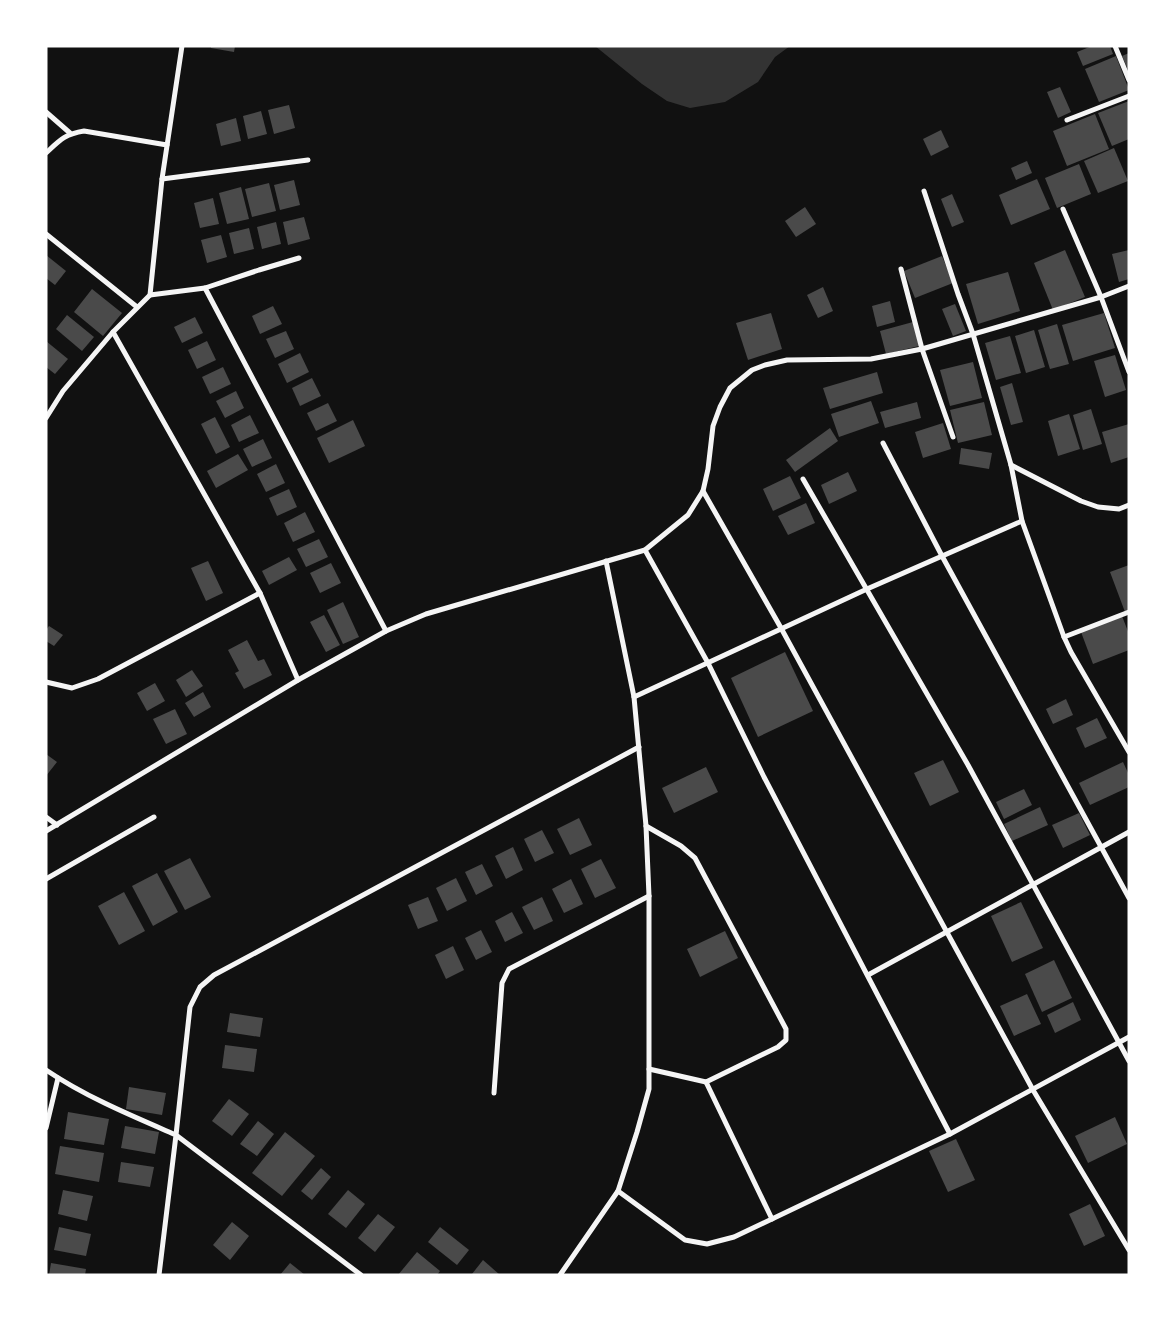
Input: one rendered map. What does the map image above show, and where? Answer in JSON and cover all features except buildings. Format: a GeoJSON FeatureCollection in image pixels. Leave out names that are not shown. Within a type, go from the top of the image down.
{"type":"FeatureCollection","features":[{"type":"Feature","properties":{"kind":"street"},"geometry":{"type":"LineString","coordinates":[[150,295],[162,179],[182,46]]}},
{"type":"Feature","properties":{"kind":"street"},"geometry":{"type":"LineString","coordinates":[[1115,46],[1129,80]]}},
{"type":"Feature","properties":{"kind":"street"},"geometry":{"type":"LineString","coordinates":[[1067,120],[1129,96]]}},
{"type":"Feature","properties":{"kind":"street"},"geometry":{"type":"LineString","coordinates":[[46,112],[70,133]]}},
{"type":"Feature","properties":{"kind":"street"},"geometry":{"type":"LineString","coordinates":[[46,153],[70,133],[84,131],[167,145]]}},
{"type":"Feature","properties":{"kind":"street"},"geometry":{"type":"LineString","coordinates":[[162,179],[308,160]]}},
{"type":"Feature","properties":{"kind":"street"},"geometry":{"type":"LineString","coordinates":[[924,191],[973,334],[1011,465],[1022,521],[1064,637],[1129,752]]}},
{"type":"Feature","properties":{"kind":"street"},"geometry":{"type":"LineString","coordinates":[[1064,209],[1101,297],[1129,372]]}},
{"type":"Feature","properties":{"kind":"street"},"geometry":{"type":"LineString","coordinates":[[46,234],[137,307]]}},
{"type":"Feature","properties":{"kind":"street"},"geometry":{"type":"LineString","coordinates":[[46,418],[63,391],[113,332],[150,295],[205,288],[299,258]]}},
{"type":"Feature","properties":{"kind":"street"},"geometry":{"type":"LineString","coordinates":[[901,269],[922,349],[953,437]]}},
{"type":"Feature","properties":{"kind":"street"},"geometry":{"type":"LineString","coordinates":[[46,831],[298,680],[386,630],[426,614],[645,550],[688,515],[703,491],[708,470],[713,426],[720,407],[730,388],[752,370],[764,365],[787,360],[871,358],[922,349],[1101,297],[1129,286]]}},
{"type":"Feature","properties":{"kind":"street"},"geometry":{"type":"LineString","coordinates":[[205,288],[386,630]]}},
{"type":"Feature","properties":{"kind":"street"},"geometry":{"type":"LineString","coordinates":[[113,332],[260,593],[298,680]]}},
{"type":"Feature","properties":{"kind":"street"},"geometry":{"type":"LineString","coordinates":[[883,443],[942,556],[1129,898]]}},
{"type":"Feature","properties":{"kind":"street"},"geometry":{"type":"LineString","coordinates":[[1011,465],[1081,501],[1098,507],[1119,509],[1129,505]]}},
{"type":"Feature","properties":{"kind":"street"},"geometry":{"type":"LineString","coordinates":[[803,479],[968,765],[1129,1061]]}},
{"type":"Feature","properties":{"kind":"street"},"geometry":{"type":"LineString","coordinates":[[703,491],[781,628],[1033,1090],[1129,1250]]}},
{"type":"Feature","properties":{"kind":"street"},"geometry":{"type":"LineString","coordinates":[[634,697],[708,664],[781,628],[1022,521]]}},
{"type":"Feature","properties":{"kind":"street"},"geometry":{"type":"LineString","coordinates":[[645,550],[708,664],[769,786],[950,1134]]}},
{"type":"Feature","properties":{"kind":"street"},"geometry":{"type":"LineString","coordinates":[[560,1275],[618,1191],[638,1132],[649,1089],[649,896],[646,826],[634,697],[606,561]]}},
{"type":"Feature","properties":{"kind":"street"},"geometry":{"type":"LineString","coordinates":[[46,682],[72,688],[98,679],[260,593]]}},
{"type":"Feature","properties":{"kind":"street"},"geometry":{"type":"LineString","coordinates":[[1064,637],[1129,612]]}},
{"type":"Feature","properties":{"kind":"street"},"geometry":{"type":"LineString","coordinates":[[159,1275],[190,1007],[200,987],[214,975],[639,747]]}},
{"type":"Feature","properties":{"kind":"street"},"geometry":{"type":"LineString","coordinates":[[46,817],[57,825]]}},
{"type":"Feature","properties":{"kind":"street"},"geometry":{"type":"LineString","coordinates":[[46,879],[154,817]]}},
{"type":"Feature","properties":{"kind":"street"},"geometry":{"type":"LineString","coordinates":[[646,826],[681,846],[695,858],[786,1029],[786,1040],[778,1048],[706,1082],[648,1069]]}},
{"type":"Feature","properties":{"kind":"street"},"geometry":{"type":"LineString","coordinates":[[868,975],[1129,832]]}},
{"type":"Feature","properties":{"kind":"street"},"geometry":{"type":"LineString","coordinates":[[494,1093],[502,983],[509,969],[649,896]]}},
{"type":"Feature","properties":{"kind":"street"},"geometry":{"type":"LineString","coordinates":[[618,1191],[685,1240],[707,1244],[734,1237],[950,1134],[1129,1037]]}},
{"type":"Feature","properties":{"kind":"street"},"geometry":{"type":"LineString","coordinates":[[46,1070],[128,1114],[176,1135],[361,1275]]}},
{"type":"Feature","properties":{"kind":"street"},"geometry":{"type":"LineString","coordinates":[[46,1128],[58,1078]]}},
{"type":"Feature","properties":{"kind":"street"},"geometry":{"type":"LineString","coordinates":[[706,1082],[772,1219]]}},
{"type":"Feature","properties":{"kind":"shaded area"},"geometry":{"type":"Polygon","coordinates":[[[595,46],[790,46],[775,57],[758,82],[725,102],[690,108],[667,101],[642,84],[595,46]]]}}]}
